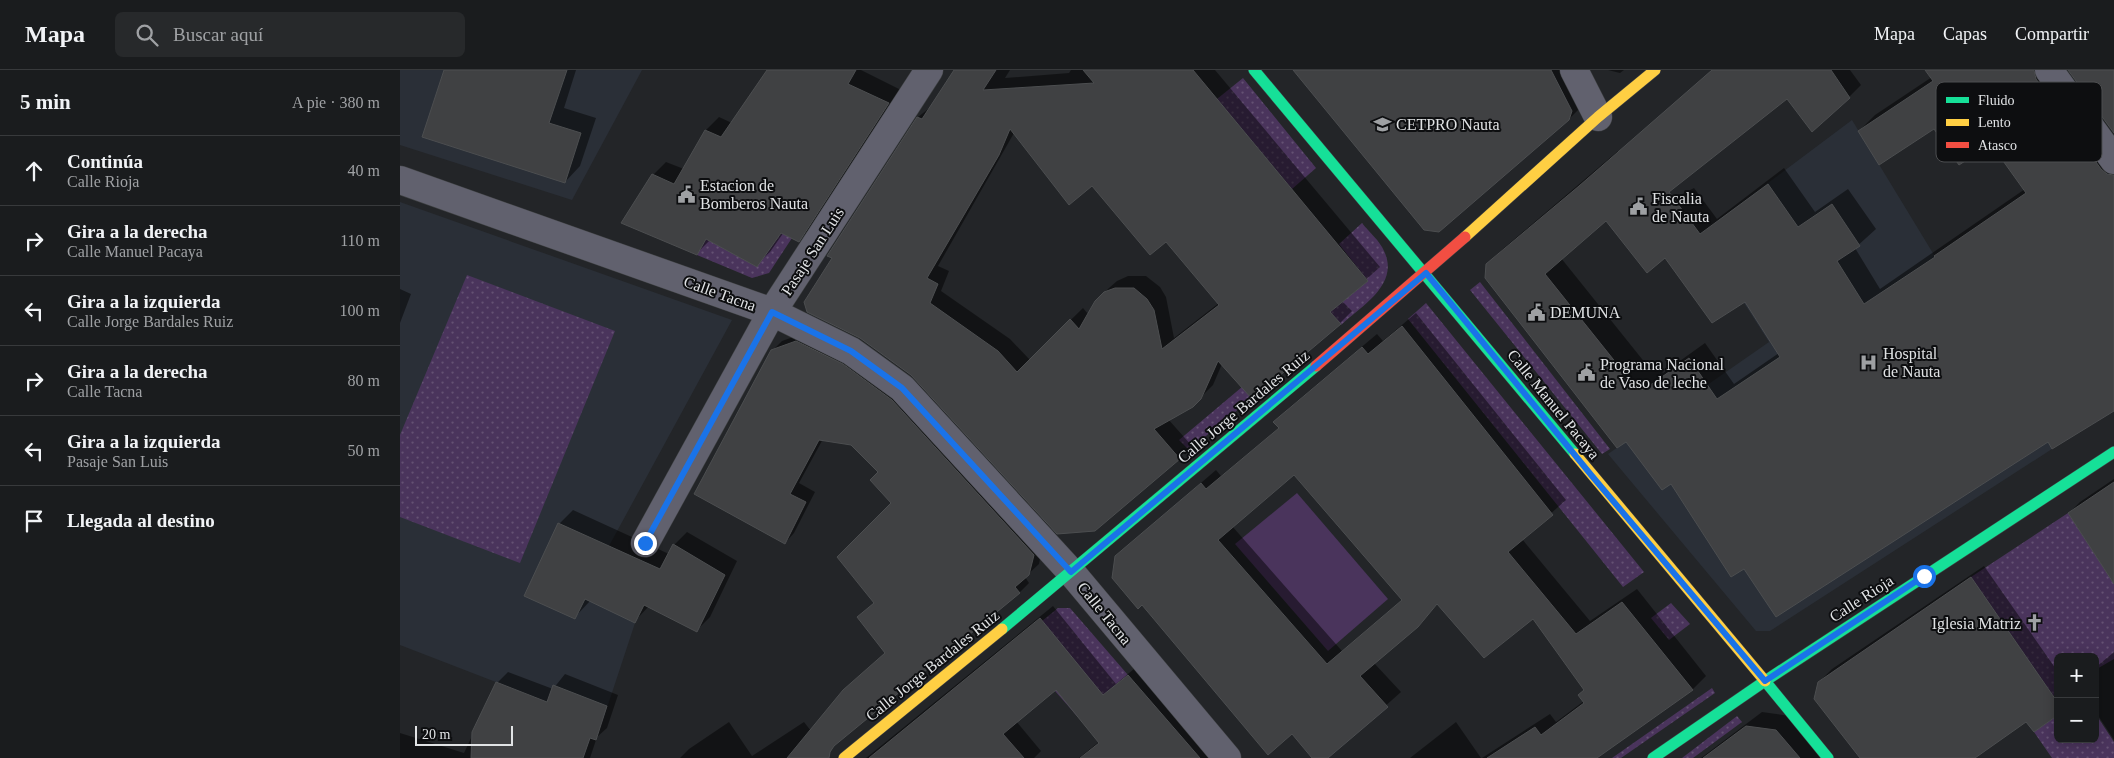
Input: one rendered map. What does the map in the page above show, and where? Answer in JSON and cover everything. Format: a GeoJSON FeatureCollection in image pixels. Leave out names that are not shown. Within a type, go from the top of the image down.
{"type":"FeatureCollection","features":[{"type":"Feature","properties":{"kind":"street","name":"Pasaje San Luis"},"geometry":{"type":"LineString","coordinates":[[645,543],[772,312],[929,70]]}},
{"type":"Feature","properties":{"kind":"street","name":"Calle Manuel Pacaya"},"geometry":{"type":"LineString","coordinates":[[1254,70],[1426,273],[1592,476],[1828,758]]}},
{"type":"Feature","properties":{"kind":"street"},"geometry":{"type":"LineString","coordinates":[[1574,70],[1598,117]]}},
{"type":"Feature","properties":{"kind":"street","name":"Calle Jorge Bardales Ruiz"},"geometry":{"type":"LineString","coordinates":[[844,758],[1071,572],[1426,273],[1598,117],[1655,70]]}},
{"type":"Feature","properties":{"kind":"street"},"geometry":{"type":"LineString","coordinates":[[2049,70],[2058,82]]}},
{"type":"Feature","properties":{"kind":"street"},"geometry":{"type":"LineString","coordinates":[[2102,143],[2114,160]]}},
{"type":"Feature","properties":{"kind":"street","name":"Calle Tacna"},"geometry":{"type":"LineString","coordinates":[[400,180],[772,312],[851,351],[902,388],[1071,572],[1227,758]]}},
{"type":"Feature","properties":{"kind":"street","name":"Calle Rioja"},"geometry":{"type":"LineString","coordinates":[[1653,758],[1765,681],[2114,452]]}},
{"type":"Feature","properties":{"kind":"shaded area"},"geometry":{"type":"Polygon","coordinates":[[[400,70],[642,70],[572,200],[400,145],[400,70]]]}},
{"type":"Feature","properties":{"kind":"shaded area"},"geometry":{"type":"Polygon","coordinates":[[[1243,78],[1316,168],[1292,189],[1217,99],[1243,78]]]}},
{"type":"Feature","properties":{"kind":"shaded area","name":"Hospital de Nauta"},"geometry":{"type":"Polygon","coordinates":[[[1852,120],[2052,449],[1770,631],[1756,631],[1608,454],[1769,342],[1700,234],[1852,120]]]}},
{"type":"Feature","properties":{"kind":"shaded area"},"geometry":{"type":"Polygon","coordinates":[[[400,202],[732,320],[609,546],[660,569],[635,623],[602,723],[400,645],[400,202]]]}},
{"type":"Feature","properties":{"kind":"shaded area"},"geometry":{"type":"Polygon","coordinates":[[[1362,223],[1384,251],[1388,263],[1387,274],[1383,284],[1368,302],[1341,325],[1330,312],[1368,281],[1339,244],[1362,223]]]}},
{"type":"Feature","properties":{"kind":"shaded area"},"geometry":{"type":"Polygon","coordinates":[[[781,233],[792,238],[769,273],[752,278],[697,255],[706,239],[757,266],[781,233]]]}},
{"type":"Feature","properties":{"kind":"shaded area"},"geometry":{"type":"Polygon","coordinates":[[[467,275],[615,331],[520,563],[400,517],[400,435],[467,275]]]}},
{"type":"Feature","properties":{"kind":"shaded area"},"geometry":{"type":"Polygon","coordinates":[[[1480,282],[1610,449],[1602,454],[1470,290],[1480,282]]]}},
{"type":"Feature","properties":{"kind":"shaded area"},"geometry":{"type":"Polygon","coordinates":[[[1426,303],[1644,572],[1623,587],[1408,319],[1426,303]]]}},
{"type":"Feature","properties":{"kind":"shaded area"},"geometry":{"type":"Polygon","coordinates":[[[1242,387],[1252,398],[1189,450],[1179,440],[1242,387]]]}},
{"type":"Feature","properties":{"kind":"shaded area"},"geometry":{"type":"Polygon","coordinates":[[[1297,493],[1388,599],[1328,651],[1235,544],[1297,493]]]}},
{"type":"Feature","properties":{"kind":"shaded area","name":"Iglesia Matriz"},"geometry":{"type":"Polygon","coordinates":[[[2068,513],[2114,584],[2114,659],[2099,668],[2099,653],[2054,653],[2054,697],[1971,577],[2068,513]]]}},
{"type":"Feature","properties":{"kind":"shaded area"},"geometry":{"type":"Polygon","coordinates":[[[1671,603],[1690,624],[1669,640],[1651,618],[1671,603]]]}},
{"type":"Feature","properties":{"kind":"shaded area"},"geometry":{"type":"Polygon","coordinates":[[[1058,608],[1070,608],[1128,675],[1077,716],[1055,691],[1081,669],[1042,621],[1058,608]]]}},
{"type":"Feature","properties":{"kind":"shaded area"},"geometry":{"type":"Polygon","coordinates":[[[1712,688],[1715,693],[1621,758],[1612,758],[1712,688]]]}},
{"type":"Feature","properties":{"kind":"shaded area"},"geometry":{"type":"Polygon","coordinates":[[[1737,716],[1742,722],[1693,758],[1682,758],[1737,716]]]}},
{"type":"Feature","properties":{"kind":"shaded area"},"geometry":{"type":"Polygon","coordinates":[[[2054,718],[2054,743],[2099,743],[2099,719],[2114,742],[2114,758],[2052,758],[2034,732],[2054,718]]]}},
{"type":"Feature","properties":{"kind":"building"},"geometry":{"type":"Polygon","coordinates":[[[444,70],[567,70],[549,123],[581,133],[565,183],[422,137],[444,70]]]}},
{"type":"Feature","properties":{"kind":"building"},"geometry":{"type":"Polygon","coordinates":[[[767,70],[856,70],[848,84],[889,103],[799,242],[781,233],[757,267],[706,239],[697,255],[621,223],[652,174],[674,184],[705,130],[721,137],[767,70]]]}},
{"type":"Feature","properties":{"kind":"building"},"geometry":{"type":"Polygon","coordinates":[[[954,70],[996,70],[983,90],[1094,83],[1083,70],[1193,70],[1368,281],[1330,312],[1341,324],[1252,399],[1218,361],[1201,399],[1193,407],[1154,429],[1180,459],[1095,531],[1057,534],[911,375],[860,338],[807,312],[804,302],[832,258],[827,256],[917,117],[922,119],[954,70]],[[1010,129],[999,155],[927,278],[938,284],[930,303],[998,351],[1017,372],[1070,319],[1079,329],[1095,301],[1104,292],[1115,288],[1134,288],[1147,299],[1154,310],[1162,349],[1219,305],[1166,242],[1150,255],[1092,186],[1069,205],[1010,129]]]}},
{"type":"Feature","properties":{"kind":"building"},"geometry":{"type":"Polygon","coordinates":[[[1293,70],[1551,70],[1572,111],[1569,120],[1439,232],[1424,230],[1293,70]]]}},
{"type":"Feature","properties":{"kind":"building"},"geometry":{"type":"Polygon","coordinates":[[[1712,70],[1831,70],[1850,98],[1812,132],[1787,99],[1669,192],[1700,234],[1768,184],[1798,227],[1832,204],[1860,246],[1837,261],[1864,304],[2026,193],[2004,162],[2096,162],[2107,174],[2114,175],[2114,411],[2052,449],[2048,442],[1776,617],[1744,569],[1731,577],[1671,484],[1662,490],[1626,442],[1617,448],[1485,278],[1486,264],[1712,70]],[[1606,221],[1545,274],[1633,384],[1640,379],[1646,388],[1689,358],[1717,399],[1780,357],[1745,302],[1712,323],[1665,258],[1647,273],[1606,221]]]}},
{"type":"Feature","properties":{"kind":"building"},"geometry":{"type":"Polygon","coordinates":[[[1925,70],[2034,70],[2038,82],[1936,82],[1936,132],[1934,129],[1879,165],[1858,131],[1933,81],[1925,70]]]}},
{"type":"Feature","properties":{"kind":"building"},"geometry":{"type":"Polygon","coordinates":[[[2068,70],[2114,70],[2114,133],[2102,117],[2102,82],[2077,82],[2068,70]]]}},
{"type":"Feature","properties":{"kind":"building"},"geometry":{"type":"Polygon","coordinates":[[[1402,326],[1553,515],[1508,552],[1576,634],[1622,602],[1693,690],[1597,758],[1487,758],[1535,727],[1541,735],[1584,703],[1578,695],[1584,690],[1533,619],[1484,658],[1437,604],[1418,627],[1360,676],[1388,707],[1328,758],[1312,758],[1292,734],[1268,755],[1142,605],[1138,609],[1112,578],[1115,556],[1201,483],[1206,489],[1279,428],[1273,422],[1362,347],[1368,354],[1402,326]],[[1294,475],[1218,540],[1327,664],[1402,600],[1294,475]]]}},
{"type":"Feature","properties":{"kind":"building"},"geometry":{"type":"Polygon","coordinates":[[[796,341],[843,364],[892,400],[1034,555],[1029,575],[1015,587],[1020,593],[834,746],[829,758],[787,758],[843,690],[885,653],[857,617],[874,603],[837,557],[891,503],[870,480],[878,472],[851,445],[819,440],[790,494],[806,502],[785,544],[694,494],[771,350],[796,341]]]}},
{"type":"Feature","properties":{"kind":"building"},"geometry":{"type":"Polygon","coordinates":[[[2114,482],[2114,584],[2068,513],[2114,482]]]}},
{"type":"Feature","properties":{"kind":"building"},"geometry":{"type":"Polygon","coordinates":[[[558,523],[660,569],[673,544],[725,575],[697,632],[644,605],[635,623],[585,599],[575,619],[524,596],[558,523]]]}},
{"type":"Feature","properties":{"kind":"building"},"geometry":{"type":"Polygon","coordinates":[[[1971,577],[2054,697],[2054,718],[2034,732],[2026,722],[1975,758],[1860,758],[1814,699],[1818,682],[1971,577]]]}},
{"type":"Feature","properties":{"kind":"building"},"geometry":{"type":"Polygon","coordinates":[[[1040,618],[1103,695],[1128,675],[1200,758],[1080,758],[1099,743],[1056,690],[1003,734],[1024,758],[869,758],[1040,618]]]}},
{"type":"Feature","properties":{"kind":"building"},"geometry":{"type":"Polygon","coordinates":[[[496,682],[547,702],[553,685],[607,706],[596,740],[590,738],[583,758],[471,758],[472,732],[496,682]]]}},
{"type":"Feature","properties":{"kind":"building"},"geometry":{"type":"Polygon","coordinates":[[[1746,726],[1776,730],[1800,758],[1703,758],[1746,726]]]}},
{"type":"Feature","properties":{"kind":"traffic: fast"},"geometry":{"type":"LineString","coordinates":[[1254,70],[1575,454]]}},
{"type":"Feature","properties":{"kind":"traffic: fast"},"geometry":{"type":"LineString","coordinates":[[1002,629],[1316,366]]}},
{"type":"Feature","properties":{"kind":"traffic: fast"},"geometry":{"type":"LineString","coordinates":[[1653,758],[1765,681],[2114,452]]}},
{"type":"Feature","properties":{"kind":"traffic: fast"},"geometry":{"type":"LineString","coordinates":[[1765,681],[1828,758]]}},
{"type":"Feature","properties":{"kind":"traffic: slow"},"geometry":{"type":"LineString","coordinates":[[1465,237],[1598,117],[1655,70]]}},
{"type":"Feature","properties":{"kind":"traffic: slow"},"geometry":{"type":"LineString","coordinates":[[1575,454],[1765,681]]}},
{"type":"Feature","properties":{"kind":"traffic: slow"},"geometry":{"type":"LineString","coordinates":[[844,758],[1002,629]]}},
{"type":"Feature","properties":{"kind":"traffic: jam"},"geometry":{"type":"LineString","coordinates":[[1316,366],[1465,237]]}},
{"type":"Feature","properties":{"kind":"place","name":"CETPRO Nauta"},"geometry":{"type":"Point","coordinates":[1382,124]}},
{"type":"Feature","properties":{"kind":"place","name":"Estacion de Bomberos Nauta"},"geometry":{"type":"Point","coordinates":[686,194]}},
{"type":"Feature","properties":{"kind":"place","name":"Fiscalia de Nauta"},"geometry":{"type":"Point","coordinates":[1638,207]}},
{"type":"Feature","properties":{"kind":"place","name":"DEMUNA"},"geometry":{"type":"Point","coordinates":[1536,312]}},
{"type":"Feature","properties":{"kind":"place","name":"Hospital de Nauta"},"geometry":{"type":"Point","coordinates":[1869,362]}},
{"type":"Feature","properties":{"kind":"place","name":"Programa Nacional de Vaso de leche"},"geometry":{"type":"Point","coordinates":[1586,373]}},
{"type":"Feature","properties":{"kind":"place","name":"Iglesia Matriz"},"geometry":{"type":"Point","coordinates":[2035,623]}},
{"type":"Feature","properties":{"kind":"route"},"geometry":{"type":"LineString","coordinates":[[645,543],[772,312],[851,351],[902,388],[1071,572],[1426,273],[1592,476],[1765,681],[1924,576]]}}]}
